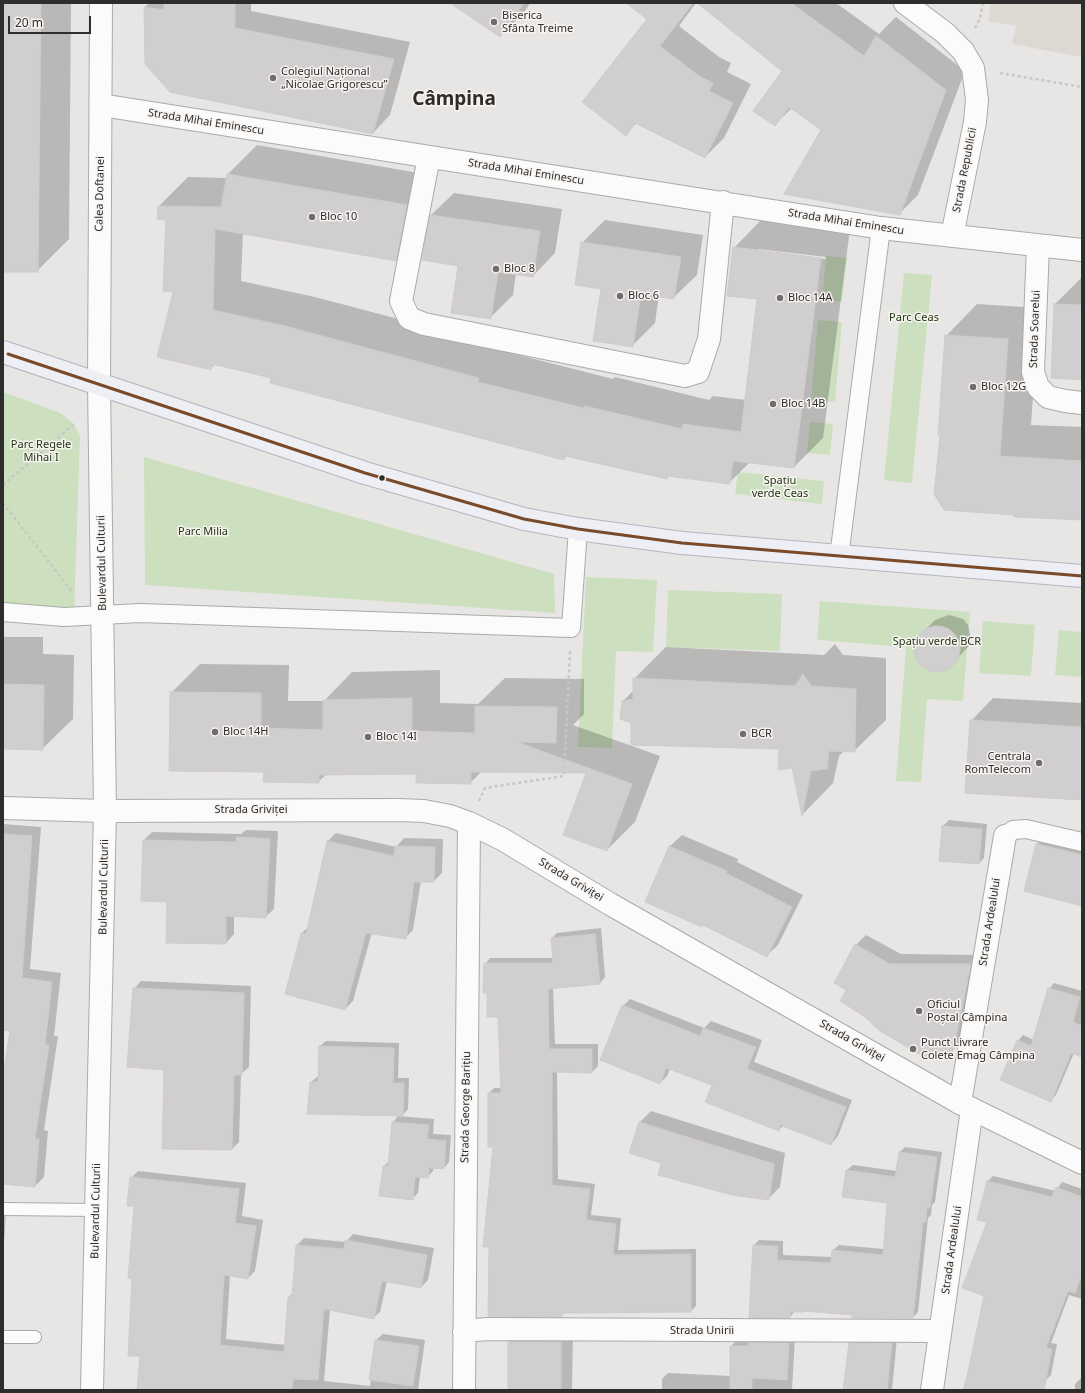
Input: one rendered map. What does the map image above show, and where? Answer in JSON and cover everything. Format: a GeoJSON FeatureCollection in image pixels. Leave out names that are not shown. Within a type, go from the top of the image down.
{"type":"FeatureCollection","features":[{"type":"Feature","properties":{"kind":"main road"},"geometry":{"type":"LineString","coordinates":[[3,352],[364,473],[524,519],[578,529],[682,542],[839,557],[1082,576]]}},
{"type":"Feature","properties":{"kind":"street","name":"Calea Doftanei"},"geometry":{"type":"LineString","coordinates":[[99,384],[101,3]]}},
{"type":"Feature","properties":{"kind":"street","name":"Strada Republicii"},"geometry":{"type":"LineString","coordinates":[[904,3],[945,33],[963,51],[973,68],[977,100],[975,122],[952,236]]}},
{"type":"Feature","properties":{"kind":"street","name":"Strada Mihai Eminescu"},"geometry":{"type":"LineString","coordinates":[[101,105],[881,228],[952,236]]}},
{"type":"Feature","properties":{"kind":"street"},"geometry":{"type":"LineString","coordinates":[[429,157],[401,301],[409,318],[424,324],[685,376],[698,372],[709,339],[723,202]]}},
{"type":"Feature","properties":{"kind":"street"},"geometry":{"type":"LineString","coordinates":[[839,557],[881,228]]}},
{"type":"Feature","properties":{"kind":"street"},"geometry":{"type":"LineString","coordinates":[[952,236],[1082,250]]}},
{"type":"Feature","properties":{"kind":"street","name":"Strada Soarelui"},"geometry":{"type":"LineString","coordinates":[[1038,246],[1033,372],[1038,387],[1048,397],[1065,402],[1082,403]]}},
{"type":"Feature","properties":{"kind":"street","name":"Bulevardul Culturii"},"geometry":{"type":"LineString","coordinates":[[92,1390],[106,811],[99,384]]}},
{"type":"Feature","properties":{"kind":"street"},"geometry":{"type":"LineString","coordinates":[[3,612],[64,617],[140,613],[571,628],[578,529]]}},
{"type":"Feature","properties":{"kind":"street","name":"Strada Griviței"},"geometry":{"type":"LineString","coordinates":[[3,808],[106,811],[398,810],[424,811],[450,816],[469,823],[502,839],[610,904],[966,1106],[1082,1163]]}},
{"type":"Feature","properties":{"kind":"street","name":"Strada George Barițiu"},"geometry":{"type":"LineString","coordinates":[[464,1390],[469,823]]}},
{"type":"Feature","properties":{"kind":"street"},"geometry":{"type":"LineString","coordinates":[[1005,836],[1013,830],[1026,829],[1082,842]]}},
{"type":"Feature","properties":{"kind":"street","name":"Strada Ardealului"},"geometry":{"type":"LineString","coordinates":[[932,1390],[966,1106],[1005,836]]}},
{"type":"Feature","properties":{"kind":"street","name":"Strada Unirii"},"geometry":{"type":"LineString","coordinates":[[464,1331],[488,1329],[940,1331]]}},
{"type":"Feature","properties":{"kind":"lane"},"geometry":{"type":"LineString","coordinates":[[3,1209],[96,1210]]}},
{"type":"Feature","properties":{"kind":"lane"},"geometry":{"type":"LineString","coordinates":[[3,1337],[35,1337]]}},
{"type":"Feature","properties":{"kind":"path"},"geometry":{"type":"LineString","coordinates":[[973,68],[1082,87]]}},
{"type":"Feature","properties":{"kind":"path"},"geometry":{"type":"LineString","coordinates":[[3,485],[74,424]]}},
{"type":"Feature","properties":{"kind":"path"},"geometry":{"type":"LineString","coordinates":[[3,503],[75,596]]}},
{"type":"Feature","properties":{"kind":"path"},"geometry":{"type":"LineString","coordinates":[[469,823],[486,788],[564,776],[571,628]]}},
{"type":"Feature","properties":{"kind":"shaded area"},"geometry":{"type":"Polygon","coordinates":[[[991,3],[1082,3],[1082,57],[1012,44],[1016,26],[988,21],[991,3]]]}},
{"type":"Feature","properties":{"kind":"green space"},"geometry":{"type":"Polygon","coordinates":[[[826,256],[847,258],[842,302],[822,300],[826,256]]]}},
{"type":"Feature","properties":{"kind":"green space","name":"Parc Ceas"},"geometry":{"type":"Polygon","coordinates":[[[904,273],[932,275],[912,483],[884,480],[904,273]]]}},
{"type":"Feature","properties":{"kind":"green space"},"geometry":{"type":"Polygon","coordinates":[[[818,320],[842,322],[835,402],[811,400],[818,320]]]}},
{"type":"Feature","properties":{"kind":"green space","name":"Parc Regele Mihai I"},"geometry":{"type":"Polygon","coordinates":[[[3,392],[60,413],[74,424],[80,436],[74,616],[3,612],[3,392]]]}},
{"type":"Feature","properties":{"kind":"green space"},"geometry":{"type":"Polygon","coordinates":[[[810,422],[833,424],[830,455],[807,453],[810,422]]]}},
{"type":"Feature","properties":{"kind":"green space","name":"Parc Milia"},"geometry":{"type":"Polygon","coordinates":[[[144,457],[554,574],[555,613],[145,585],[144,457]]]}},
{"type":"Feature","properties":{"kind":"green space","name":"Spațiu verde Ceas"},"geometry":{"type":"Polygon","coordinates":[[[738,472],[824,481],[822,504],[735,494],[738,472]]]}},
{"type":"Feature","properties":{"kind":"green space"},"geometry":{"type":"Polygon","coordinates":[[[586,577],[657,580],[653,652],[616,651],[612,748],[578,747],[586,577]]]}},
{"type":"Feature","properties":{"kind":"green space"},"geometry":{"type":"Polygon","coordinates":[[[668,590],[782,594],[780,651],[666,647],[668,590]]]}},
{"type":"Feature","properties":{"kind":"green space","name":"Spațiu verde BCR"},"geometry":{"type":"Polygon","coordinates":[[[820,601],[970,612],[963,701],[927,699],[921,782],[896,781],[906,647],[817,640],[820,601]]]}},
{"type":"Feature","properties":{"kind":"green space"},"geometry":{"type":"Polygon","coordinates":[[[983,621],[1035,625],[1031,676],[979,673],[983,621]]]}},
{"type":"Feature","properties":{"kind":"green space"},"geometry":{"type":"Polygon","coordinates":[[[1059,630],[1082,632],[1082,677],[1055,675],[1059,630]]]}},
{"type":"Feature","properties":{"kind":"building"},"geometry":{"type":"Polygon","coordinates":[[[3,3],[41,3],[38,272],[3,272],[3,3]]]}},
{"type":"Feature","properties":{"kind":"building","name":"Colegiul Național „Nicolae Grigorescu”"},"geometry":{"type":"Polygon","coordinates":[[[164,3],[235,3],[235,28],[394,59],[373,134],[170,92],[145,64],[144,7],[164,10],[164,3]]]}},
{"type":"Feature","properties":{"kind":"building","name":"Biserica Sfânta Treime"},"geometry":{"type":"Polygon","coordinates":[[[450,3],[524,3],[500,37],[450,3]]]}},
{"type":"Feature","properties":{"kind":"building"},"geometry":{"type":"Polygon","coordinates":[[[626,3],[693,3],[660,46],[699,76],[713,83],[709,91],[733,103],[705,158],[635,123],[626,136],[582,102],[647,19],[626,3]]]}},
{"type":"Feature","properties":{"kind":"building"},"geometry":{"type":"Polygon","coordinates":[[[697,3],[791,3],[864,56],[876,36],[946,90],[900,215],[784,194],[821,130],[789,107],[775,126],[753,111],[782,71],[697,3]]]}},
{"type":"Feature","properties":{"kind":"building"},"geometry":{"type":"Polygon","coordinates":[[[227,174],[407,205],[396,261],[215,229],[213,310],[285,326],[479,378],[478,382],[584,408],[585,406],[682,429],[683,424],[741,432],[757,299],[727,296],[733,247],[821,258],[794,468],[733,461],[730,484],[667,476],[667,479],[565,456],[564,460],[270,383],[271,378],[212,364],[211,370],[157,357],[173,292],[163,291],[166,220],[157,219],[158,206],[221,207],[227,174]]]}},
{"type":"Feature","properties":{"kind":"building","name":"Bloc 8"},"geometry":{"type":"Polygon","coordinates":[[[430,215],[540,231],[533,277],[498,272],[491,319],[451,313],[458,266],[422,260],[430,215]]]}},
{"type":"Feature","properties":{"kind":"building","name":"Bloc 6"},"geometry":{"type":"Polygon","coordinates":[[[581,242],[681,257],[674,299],[641,294],[633,347],[593,341],[601,289],[575,285],[581,242]]]}},
{"type":"Feature","properties":{"kind":"building"},"geometry":{"type":"Polygon","coordinates":[[[1054,304],[1082,305],[1082,380],[1051,378],[1054,304]]]}},
{"type":"Feature","properties":{"kind":"building"},"geometry":{"type":"Polygon","coordinates":[[[945,335],[1008,339],[1000,456],[1082,461],[1082,520],[1014,517],[1014,515],[944,510],[934,494],[940,435],[938,435],[945,335]]]}},
{"type":"Feature","properties":{"kind":"building"},"geometry":{"type":"Polygon","coordinates":[[[937,626],[950,630],[956,636],[960,649],[956,662],[950,668],[937,672],[924,668],[918,662],[914,649],[918,636],[924,630],[937,626]]]}},
{"type":"Feature","properties":{"kind":"building","name":"BCR"},"geometry":{"type":"Polygon","coordinates":[[[803,674],[811,686],[856,689],[855,752],[829,751],[827,769],[811,771],[802,816],[792,768],[778,770],[779,749],[631,745],[631,723],[620,719],[622,701],[633,699],[633,678],[795,686],[803,674]]]}},
{"type":"Feature","properties":{"kind":"building"},"geometry":{"type":"Polygon","coordinates":[[[3,684],[44,685],[43,750],[3,749],[3,684]]]}},
{"type":"Feature","properties":{"kind":"building"},"geometry":{"type":"Polygon","coordinates":[[[170,692],[261,693],[261,728],[323,730],[323,700],[412,698],[412,731],[475,733],[475,706],[557,707],[556,743],[517,742],[632,784],[607,851],[563,835],[586,773],[471,772],[471,784],[416,783],[416,774],[319,775],[319,783],[263,782],[264,772],[169,771],[170,692]]]}},
{"type":"Feature","properties":{"kind":"building","name":"Centrala RomTelecom"},"geometry":{"type":"Polygon","coordinates":[[[970,720],[1082,727],[1082,800],[965,793],[970,720]]]}},
{"type":"Feature","properties":{"kind":"building"},"geometry":{"type":"Polygon","coordinates":[[[942,826],[982,829],[979,864],[939,861],[942,826]]]}},
{"type":"Feature","properties":{"kind":"building"},"geometry":{"type":"Polygon","coordinates":[[[3,834],[32,836],[22,978],[52,982],[45,1045],[49,1045],[35,1139],[39,1139],[35,1187],[3,1184],[3,1076],[10,1031],[3,1030],[3,834]]]}},
{"type":"Feature","properties":{"kind":"building"},"geometry":{"type":"Polygon","coordinates":[[[237,837],[270,839],[266,918],[226,916],[226,944],[166,943],[167,902],[141,901],[143,840],[236,842],[237,837]]]}},
{"type":"Feature","properties":{"kind":"building"},"geometry":{"type":"Polygon","coordinates":[[[327,841],[394,856],[395,846],[435,847],[434,882],[414,882],[406,939],[366,933],[345,1010],[285,994],[301,933],[306,934],[327,841]]]}},
{"type":"Feature","properties":{"kind":"building"},"geometry":{"type":"Polygon","coordinates":[[[1036,844],[1082,855],[1082,906],[1024,891],[1036,844]]]}},
{"type":"Feature","properties":{"kind":"building"},"geometry":{"type":"Polygon","coordinates":[[[669,846],[727,871],[726,873],[792,907],[767,957],[703,925],[702,927],[645,902],[669,846]]]}},
{"type":"Feature","properties":{"kind":"building"},"geometry":{"type":"Polygon","coordinates":[[[595,934],[600,984],[548,989],[549,1049],[592,1049],[592,1073],[552,1072],[552,1185],[590,1189],[586,1220],[616,1224],[613,1255],[691,1254],[691,1312],[562,1313],[562,1317],[488,1316],[489,1247],[483,1247],[493,1147],[488,1147],[488,1093],[501,1093],[498,1017],[487,1017],[487,993],[483,993],[484,963],[553,963],[551,938],[595,934]]]}},
{"type":"Feature","properties":{"kind":"building"},"geometry":{"type":"Polygon","coordinates":[[[855,944],[890,964],[971,964],[953,1051],[928,1059],[880,1031],[865,1017],[840,1001],[846,990],[834,983],[855,944]]]}},
{"type":"Feature","properties":{"kind":"building"},"geometry":{"type":"Polygon","coordinates":[[[133,988],[244,993],[242,1075],[234,1075],[232,1150],[162,1149],[164,1070],[127,1067],[133,988]]]}},
{"type":"Feature","properties":{"kind":"building"},"geometry":{"type":"Polygon","coordinates":[[[1048,988],[1080,997],[1073,1022],[1082,1026],[1082,1057],[1071,1053],[1051,1102],[1000,1080],[1017,1040],[1031,1046],[1048,988]]]}},
{"type":"Feature","properties":{"kind":"building"},"geometry":{"type":"Polygon","coordinates":[[[622,1005],[700,1036],[703,1028],[756,1047],[747,1069],[846,1107],[831,1145],[780,1125],[779,1131],[705,1102],[712,1085],[666,1068],[660,1084],[600,1060],[622,1005]]]}},
{"type":"Feature","properties":{"kind":"building"},"geometry":{"type":"Polygon","coordinates":[[[319,1046],[394,1048],[393,1083],[404,1083],[403,1116],[307,1114],[310,1082],[318,1082],[319,1046]]]}},
{"type":"Feature","properties":{"kind":"building"},"geometry":{"type":"Polygon","coordinates":[[[392,1122],[429,1125],[427,1139],[446,1141],[444,1169],[429,1168],[428,1178],[415,1177],[413,1200],[379,1196],[383,1166],[388,1166],[392,1122]]]}},
{"type":"Feature","properties":{"kind":"building"},"geometry":{"type":"Polygon","coordinates":[[[639,1122],[774,1164],[769,1200],[732,1195],[658,1175],[661,1163],[629,1153],[639,1122]]]}},
{"type":"Feature","properties":{"kind":"building"},"geometry":{"type":"Polygon","coordinates":[[[899,1152],[937,1157],[930,1208],[927,1208],[926,1222],[923,1222],[913,1318],[852,1318],[852,1315],[804,1311],[790,1312],[790,1318],[749,1318],[753,1245],[778,1246],[777,1260],[831,1263],[832,1250],[883,1255],[887,1203],[842,1197],[846,1170],[895,1177],[899,1152]]]}},
{"type":"Feature","properties":{"kind":"building"},"geometry":{"type":"Polygon","coordinates":[[[130,1177],[239,1189],[235,1223],[256,1226],[248,1279],[224,1275],[220,1345],[284,1352],[288,1297],[292,1297],[296,1245],[344,1249],[345,1240],[427,1255],[421,1288],[382,1281],[374,1319],[324,1309],[318,1380],[293,1379],[292,1390],[137,1390],[140,1356],[128,1356],[132,1279],[128,1278],[134,1206],[127,1206],[130,1177]]]}},
{"type":"Feature","properties":{"kind":"building"},"geometry":{"type":"Polygon","coordinates":[[[987,1181],[1052,1197],[1056,1187],[1082,1197],[1082,1274],[1075,1293],[1068,1291],[1046,1348],[1052,1349],[1044,1390],[964,1390],[984,1296],[962,1288],[987,1222],[977,1220],[987,1181]]]}},
{"type":"Feature","properties":{"kind":"building"},"geometry":{"type":"Polygon","coordinates":[[[375,1340],[419,1346],[413,1386],[369,1380],[375,1340]]]}},
{"type":"Feature","properties":{"kind":"building"},"geometry":{"type":"Polygon","coordinates":[[[508,1342],[561,1342],[561,1390],[508,1390],[508,1342]]]}},
{"type":"Feature","properties":{"kind":"building"},"geometry":{"type":"Polygon","coordinates":[[[748,1343],[789,1343],[787,1380],[752,1378],[752,1390],[730,1390],[730,1346],[748,1346],[748,1343]]]}},
{"type":"Feature","properties":{"kind":"building"},"geometry":{"type":"Polygon","coordinates":[[[849,1343],[892,1343],[887,1390],[843,1390],[849,1343]]]}},
{"type":"Feature","properties":{"kind":"transit line"},"geometry":{"type":"LineString","coordinates":[[8,354],[365,473],[524,519],[578,529],[682,543],[1082,576]]}},
{"type":"Feature","properties":{"kind":"place","name":"Biserica Sfânta Treime"},"geometry":{"type":"Point","coordinates":[494,22]}},
{"type":"Feature","properties":{"kind":"place","name":"Colegiul Național „Nicolae Grigorescu”"},"geometry":{"type":"Point","coordinates":[273,78]}},
{"type":"Feature","properties":{"kind":"place","name":"Bloc 10"},"geometry":{"type":"Point","coordinates":[312,217]}},
{"type":"Feature","properties":{"kind":"place","name":"Bloc 8"},"geometry":{"type":"Point","coordinates":[496,269]}},
{"type":"Feature","properties":{"kind":"place","name":"Bloc 6"},"geometry":{"type":"Point","coordinates":[620,296]}},
{"type":"Feature","properties":{"kind":"place","name":"Bloc 14A"},"geometry":{"type":"Point","coordinates":[780,298]}},
{"type":"Feature","properties":{"kind":"place","name":"Bloc 12G"},"geometry":{"type":"Point","coordinates":[973,387]}},
{"type":"Feature","properties":{"kind":"place","name":"Bloc 14B"},"geometry":{"type":"Point","coordinates":[773,404]}},
{"type":"Feature","properties":{"kind":"place","name":"Bloc 14H"},"geometry":{"type":"Point","coordinates":[215,732]}},
{"type":"Feature","properties":{"kind":"place","name":"BCR"},"geometry":{"type":"Point","coordinates":[743,734]}},
{"type":"Feature","properties":{"kind":"place","name":"Bloc 14I"},"geometry":{"type":"Point","coordinates":[368,737]}},
{"type":"Feature","properties":{"kind":"place","name":"Centrala RomTelecom"},"geometry":{"type":"Point","coordinates":[1039,763]}},
{"type":"Feature","properties":{"kind":"place","name":"Oficiul Poștal Câmpina"},"geometry":{"type":"Point","coordinates":[919,1011]}},
{"type":"Feature","properties":{"kind":"place","name":"Punct Livrare Colete Emag Câmpina"},"geometry":{"type":"Point","coordinates":[913,1049]}},
{"type":"Feature","properties":{"kind":"district","name":"Câmpina"},"geometry":{"type":"Point","coordinates":[454,100]}}]}
